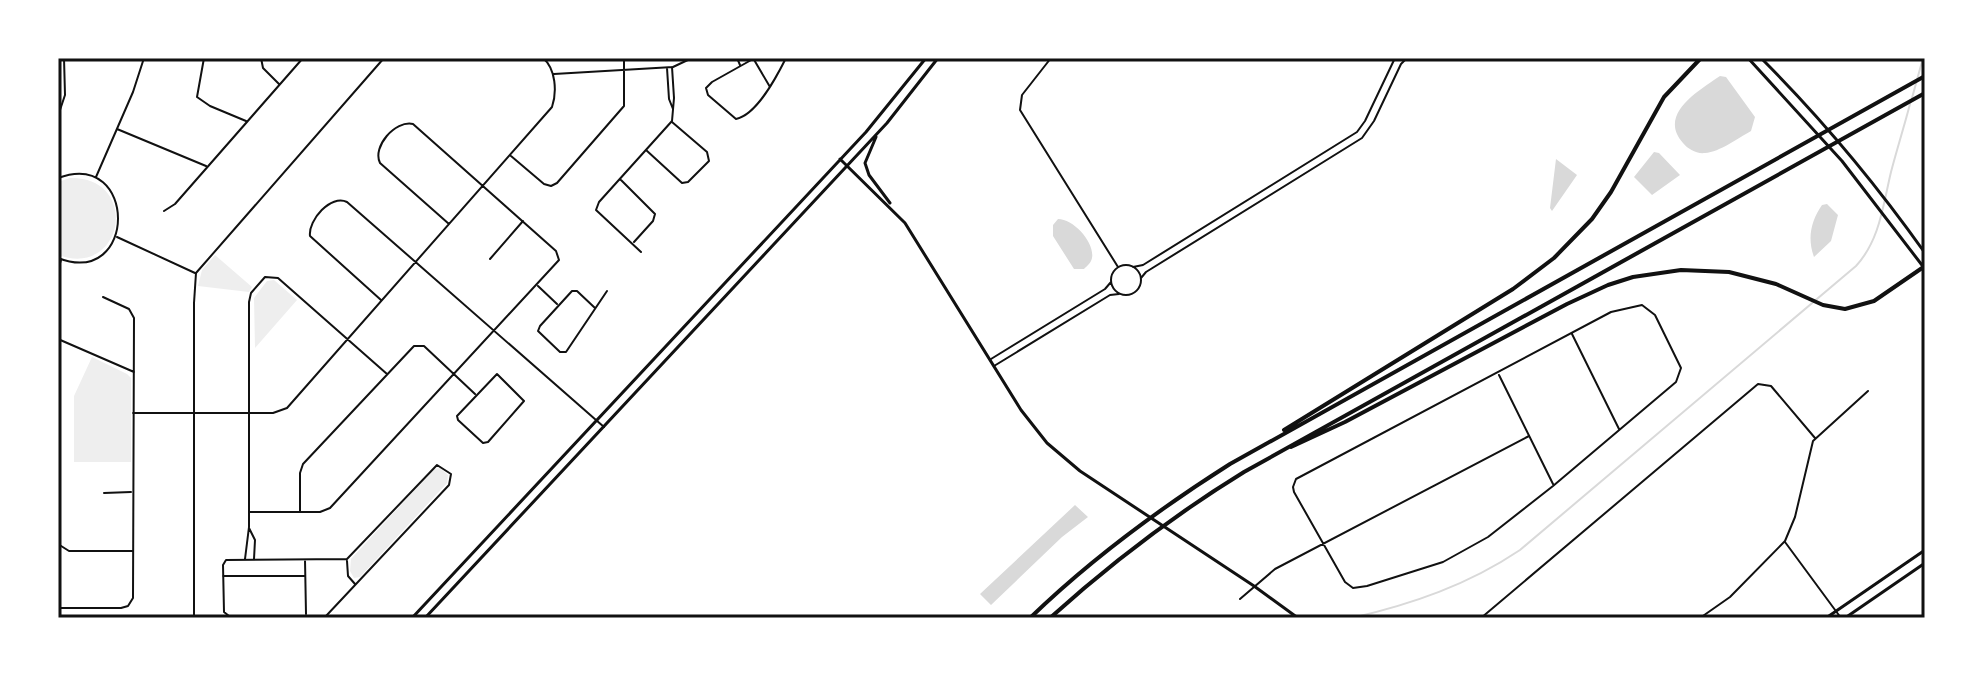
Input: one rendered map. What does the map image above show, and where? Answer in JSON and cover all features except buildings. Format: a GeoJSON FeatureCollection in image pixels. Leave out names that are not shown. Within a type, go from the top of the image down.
{"type":"FeatureCollection","features":[{"type":"Feature","properties":{"kind":"highway"},"geometry":{"type":"LineString","coordinates":[[1276,438],[1321,405],[1513,289],[1554,258],[1592,219],[1611,192],[1664,97],[1700,58]]}},
{"type":"Feature","properties":{"kind":"highway"},"geometry":{"type":"LineString","coordinates":[[1030,618],[1080,573],[1163,508],[1230,464],[1925,76]]}},
{"type":"Feature","properties":{"kind":"highway"},"geometry":{"type":"LineString","coordinates":[[1050,618],[1171,519],[1282,450],[1924,93]]}},
{"type":"Feature","properties":{"kind":"highway"},"geometry":{"type":"LineString","coordinates":[[1282,450],[1314,438],[1608,285],[1659,272],[1702,269],[1746,275],[1838,309],[1874,301],[1925,267]]}},
{"type":"Feature","properties":{"kind":"street"},"geometry":{"type":"LineString","coordinates":[[58,116],[64,102],[64,58]]}},
{"type":"Feature","properties":{"kind":"street"},"geometry":{"type":"LineString","coordinates":[[95,178],[133,92],[144,58]]}},
{"type":"Feature","properties":{"kind":"street"},"geometry":{"type":"LineString","coordinates":[[204,58],[197,97],[210,106],[247,121]]}},
{"type":"Feature","properties":{"kind":"street"},"geometry":{"type":"LineString","coordinates":[[261,58],[263,68],[280,84]]}},
{"type":"Feature","properties":{"kind":"street"},"geometry":{"type":"LineString","coordinates":[[164,211],[175,204],[303,58]]}},
{"type":"Feature","properties":{"kind":"street"},"geometry":{"type":"LineString","coordinates":[[194,618],[196,273],[384,58]]}},
{"type":"Feature","properties":{"kind":"street"},"geometry":{"type":"LineString","coordinates":[[133,413],[273,413],[287,408],[552,107],[552,67],[543,58]]}},
{"type":"Feature","properties":{"kind":"street"},"geometry":{"type":"LineString","coordinates":[[510,155],[544,184],[551,186],[557,183],[624,106],[624,58]]}},
{"type":"Feature","properties":{"kind":"street"},"geometry":{"type":"LineString","coordinates":[[553,74],[672,67],[692,58]]}},
{"type":"Feature","properties":{"kind":"street"},"geometry":{"type":"LineString","coordinates":[[737,58],[741,66]]}},
{"type":"Feature","properties":{"kind":"street"},"geometry":{"type":"LineString","coordinates":[[770,88],[753,58],[706,88],[708,95],[739,119],[770,88],[786,58]]}},
{"type":"Feature","properties":{"kind":"street"},"geometry":{"type":"LineString","coordinates":[[412,618],[883,113],[926,58]]}},
{"type":"Feature","properties":{"kind":"street"},"geometry":{"type":"LineString","coordinates":[[425,618],[877,134],[938,58]]}},
{"type":"Feature","properties":{"kind":"street"},"geometry":{"type":"LineString","coordinates":[[1051,58],[1022,95],[1020,110],[1118,267]]}},
{"type":"Feature","properties":{"kind":"street"},"geometry":{"type":"LineString","coordinates":[[989,359],[1105,289],[1118,267],[1143,265],[1357,132],[1395,58]]}},
{"type":"Feature","properties":{"kind":"street"},"geometry":{"type":"LineString","coordinates":[[994,366],[1110,295],[1128,296],[1136,292],[1146,272],[1362,138],[1407,58]]}},
{"type":"Feature","properties":{"kind":"street"},"geometry":{"type":"LineString","coordinates":[[1748,58],[1842,161],[1925,267]]}},
{"type":"Feature","properties":{"kind":"street"},"geometry":{"type":"LineString","coordinates":[[1761,58],[1868,176],[1925,253]]}},
{"type":"Feature","properties":{"kind":"street"},"geometry":{"type":"LineString","coordinates":[[666,67],[669,99],[674,110]]}},
{"type":"Feature","properties":{"kind":"street"},"geometry":{"type":"LineString","coordinates":[[641,252],[596,210],[672,121],[672,67]]}},
{"type":"Feature","properties":{"kind":"street"},"geometry":{"type":"LineString","coordinates":[[646,150],[682,183],[688,182],[709,161],[707,152],[672,121]]}},
{"type":"Feature","properties":{"kind":"street"},"geometry":{"type":"LineString","coordinates":[[249,512],[323,512],[330,508],[559,263],[559,255],[413,124],[405,122],[398,125],[377,149],[376,156],[449,224]]}},
{"type":"Feature","properties":{"kind":"street"},"geometry":{"type":"LineString","coordinates":[[117,129],[208,167]]}},
{"type":"Feature","properties":{"kind":"street"},"geometry":{"type":"LineString","coordinates":[[877,134],[865,163],[869,175],[914,236],[1021,410],[1047,443],[1130,506],[1298,618]]}},
{"type":"Feature","properties":{"kind":"street"},"geometry":{"type":"LineString","coordinates":[[840,159],[894,210]]}},
{"type":"Feature","properties":{"kind":"street"},"geometry":{"type":"LineString","coordinates":[[58,178],[79,174],[105,184],[118,203],[120,226],[116,237],[98,257],[80,262],[60,259],[58,270]]}},
{"type":"Feature","properties":{"kind":"street"},"geometry":{"type":"LineString","coordinates":[[620,179],[655,214],[653,221],[632,244]]}},
{"type":"Feature","properties":{"kind":"street"},"geometry":{"type":"LineString","coordinates":[[382,301],[311,238],[310,226],[333,200],[345,201],[604,427]]}},
{"type":"Feature","properties":{"kind":"street"},"geometry":{"type":"LineString","coordinates":[[490,259],[523,221]]}},
{"type":"Feature","properties":{"kind":"street"},"geometry":{"type":"LineString","coordinates":[[116,237],[196,273]]}},
{"type":"Feature","properties":{"kind":"street"},"geometry":{"type":"LineString","coordinates":[[1133,267],[1141,278]]}},
{"type":"Feature","properties":{"kind":"street"},"geometry":{"type":"LineString","coordinates":[[245,559],[249,527],[249,300],[253,290],[265,277],[278,278],[387,374]]}},
{"type":"Feature","properties":{"kind":"street"},"geometry":{"type":"LineString","coordinates":[[1111,282],[1119,294]]}},
{"type":"Feature","properties":{"kind":"street"},"geometry":{"type":"LineString","coordinates":[[537,286],[558,305]]}},
{"type":"Feature","properties":{"kind":"street"},"geometry":{"type":"LineString","coordinates":[[595,308],[574,290],[538,330],[563,352],[579,336],[607,291]]}},
{"type":"Feature","properties":{"kind":"street"},"geometry":{"type":"LineString","coordinates":[[58,608],[121,608],[128,606],[133,598],[132,312],[103,297]]}},
{"type":"Feature","properties":{"kind":"street"},"geometry":{"type":"LineString","coordinates":[[1642,305],[1655,315],[1681,373],[1676,382],[1553,486],[1503,527],[1470,549],[1424,569],[1358,588],[1345,582],[1294,492],[1296,479],[1571,333],[1620,309],[1642,305]]}},
{"type":"Feature","properties":{"kind":"street"},"geometry":{"type":"LineString","coordinates":[[1571,333],[1619,430]]}},
{"type":"Feature","properties":{"kind":"street"},"geometry":{"type":"LineString","coordinates":[[58,339],[134,372]]}},
{"type":"Feature","properties":{"kind":"street"},"geometry":{"type":"LineString","coordinates":[[300,512],[300,473],[303,464],[412,347],[419,345],[475,394]]}},
{"type":"Feature","properties":{"kind":"street"},"geometry":{"type":"LineString","coordinates":[[1498,373],[1553,486]]}},
{"type":"Feature","properties":{"kind":"street"},"geometry":{"type":"LineString","coordinates":[[497,374],[524,399],[523,405],[486,443],[457,417],[475,394],[497,374]]}},
{"type":"Feature","properties":{"kind":"street"},"geometry":{"type":"LineString","coordinates":[[1481,618],[1758,384],[1772,388],[1815,438]]}},
{"type":"Feature","properties":{"kind":"street"},"geometry":{"type":"LineString","coordinates":[[1700,618],[1730,597],[1785,541],[1795,517],[1810,447],[1815,438],[1868,391]]}},
{"type":"Feature","properties":{"kind":"street"},"geometry":{"type":"LineString","coordinates":[[1240,599],[1275,569],[1529,436]]}},
{"type":"Feature","properties":{"kind":"street"},"geometry":{"type":"LineString","coordinates":[[347,559],[226,560],[223,565],[222,609],[227,615],[326,616],[356,585],[449,485],[451,474],[437,465],[432,468],[347,559],[348,576],[356,585]]}},
{"type":"Feature","properties":{"kind":"street"},"geometry":{"type":"LineString","coordinates":[[104,493],[133,492]]}},
{"type":"Feature","properties":{"kind":"street"},"geometry":{"type":"LineString","coordinates":[[249,527],[255,540],[254,559]]}},
{"type":"Feature","properties":{"kind":"street"},"geometry":{"type":"LineString","coordinates":[[1785,541],[1843,618],[1925,563]]}},
{"type":"Feature","properties":{"kind":"street"},"geometry":{"type":"LineString","coordinates":[[58,544],[69,551],[133,551]]}},
{"type":"Feature","properties":{"kind":"street"},"geometry":{"type":"LineString","coordinates":[[1826,618],[1925,550]]}},
{"type":"Feature","properties":{"kind":"street"},"geometry":{"type":"LineString","coordinates":[[305,559],[306,616]]}},
{"type":"Feature","properties":{"kind":"street"},"geometry":{"type":"LineString","coordinates":[[223,576],[305,576]]}},
{"type":"Feature","properties":{"kind":"shaded area"},"geometry":{"type":"Polygon","coordinates":[[[1720,76],[1726,77],[1755,117],[1751,131],[1717,150],[1695,152],[1685,145],[1676,132],[1675,122],[1684,104],[1720,76]]]}},
{"type":"Feature","properties":{"kind":"shaded area"},"geometry":{"type":"Polygon","coordinates":[[[1654,152],[1659,153],[1680,175],[1652,195],[1634,177],[1654,152]]]}},
{"type":"Feature","properties":{"kind":"shaded area"},"geometry":{"type":"Polygon","coordinates":[[[1556,159],[1577,175],[1552,211],[1550,208],[1556,159]]]}},
{"type":"Feature","properties":{"kind":"shaded area"},"geometry":{"type":"Polygon","coordinates":[[[70,178],[92,182],[107,193],[115,208],[115,225],[110,241],[98,253],[81,258],[58,255],[58,182],[70,178]]]}},
{"type":"Feature","properties":{"kind":"shaded area"},"geometry":{"type":"Polygon","coordinates":[[[1827,204],[1838,215],[1831,241],[1814,257],[1811,243],[1813,223],[1822,205],[1827,204]]]}},
{"type":"Feature","properties":{"kind":"shaded area"},"geometry":{"type":"Polygon","coordinates":[[[1058,219],[1077,227],[1087,239],[1092,258],[1084,269],[1074,269],[1053,236],[1053,225],[1058,219]]]}},
{"type":"Feature","properties":{"kind":"shaded area"},"geometry":{"type":"Polygon","coordinates":[[[215,255],[252,287],[249,292],[198,286],[202,270],[215,255]]]}},
{"type":"Feature","properties":{"kind":"shaded area"},"geometry":{"type":"Polygon","coordinates":[[[274,280],[297,300],[255,348],[254,298],[267,281],[274,280]]]}},
{"type":"Feature","properties":{"kind":"shaded area"},"geometry":{"type":"Polygon","coordinates":[[[92,357],[131,378],[131,462],[74,462],[74,396],[92,357]]]}},
{"type":"Feature","properties":{"kind":"shaded area"},"geometry":{"type":"Polygon","coordinates":[[[440,468],[448,475],[447,483],[360,577],[354,578],[350,571],[351,559],[434,469],[440,468]]]}},
{"type":"Feature","properties":{"kind":"shaded area"},"geometry":{"type":"Polygon","coordinates":[[[1075,505],[1088,517],[1062,537],[991,605],[980,594],[1075,505]]]}},
{"type":"Feature","properties":{"kind":"waterway"},"geometry":{"type":"LineString","coordinates":[[1912,98],[1923,58]]}},
{"type":"Feature","properties":{"kind":"waterway"},"geometry":{"type":"LineString","coordinates":[[1352,618],[1439,592],[1520,550],[1856,266],[1880,222],[1910,104]]}}]}
